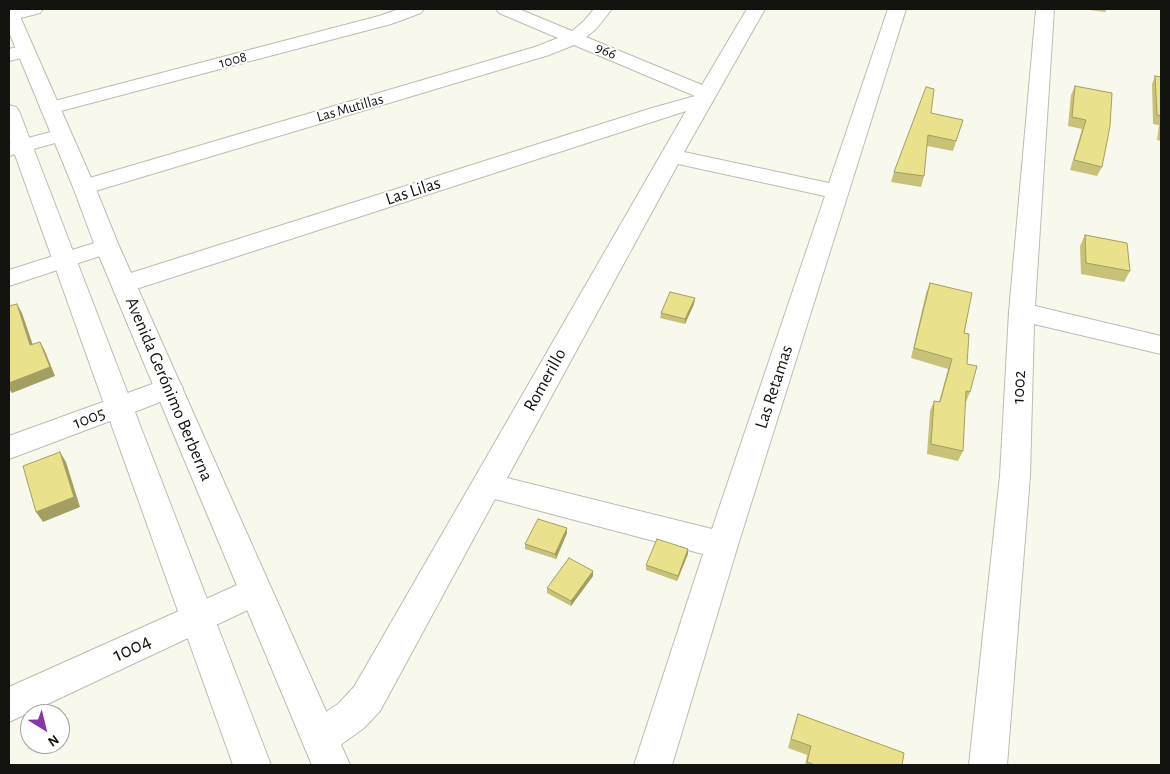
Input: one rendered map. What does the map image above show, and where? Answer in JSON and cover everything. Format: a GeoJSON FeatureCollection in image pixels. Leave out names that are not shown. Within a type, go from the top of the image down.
{"type":"FeatureCollection","features":[{"type":"Feature","properties":{"kind":"street","name":"1008"},"geometry":{"type":"LineString","coordinates":[[50,108],[385,20],[416,9]]}},
{"type":"Feature","properties":{"kind":"street","name":"966"},"geometry":{"type":"LineString","coordinates":[[505,9],[574,38],[704,98]]}},
{"type":"Feature","properties":{"kind":"street","name":"Las Mutillas"},"geometry":{"type":"LineString","coordinates":[[84,187],[542,51],[574,38],[603,9]]}},
{"type":"Feature","properties":{"kind":"street","name":"Romerillo"},"geometry":{"type":"LineString","coordinates":[[319,738],[351,716],[367,699],[704,98],[756,9]]}},
{"type":"Feature","properties":{"kind":"street","name":"Las Retamas"},"geometry":{"type":"LineString","coordinates":[[653,765],[722,545],[897,9]]}},
{"type":"Feature","properties":{"kind":"street","name":"1002"},"geometry":{"type":"LineString","coordinates":[[988,765],[1014,476],[1022,312],[1045,9]]}},
{"type":"Feature","properties":{"kind":"street","name":"Avenida Gerónimo Berberna"},"geometry":{"type":"LineString","coordinates":[[18,12],[17,53],[50,108],[62,135],[107,246],[331,765]]}},
{"type":"Feature","properties":{"kind":"street","name":"Las Lilas"},"geometry":{"type":"LineString","coordinates":[[124,284],[704,98]]}},
{"type":"Feature","properties":{"kind":"street"},"geometry":{"type":"LineString","coordinates":[[9,112],[15,148],[63,260],[252,765]]}},
{"type":"Feature","properties":{"kind":"street"},"geometry":{"type":"LineString","coordinates":[[15,148],[62,135]]}},
{"type":"Feature","properties":{"kind":"street"},"geometry":{"type":"LineString","coordinates":[[672,156],[838,192]]}},
{"type":"Feature","properties":{"kind":"street"},"geometry":{"type":"LineString","coordinates":[[9,278],[107,246]]}},
{"type":"Feature","properties":{"kind":"street"},"geometry":{"type":"LineString","coordinates":[[1022,312],[1161,344]]}},
{"type":"Feature","properties":{"kind":"street","name":"1005"},"geometry":{"type":"LineString","coordinates":[[9,448],[169,388]]}},
{"type":"Feature","properties":{"kind":"street"},"geometry":{"type":"LineString","coordinates":[[487,485],[722,545]]}},
{"type":"Feature","properties":{"kind":"street","name":"1004"},"geometry":{"type":"LineString","coordinates":[[9,705],[255,591]]}},
{"type":"Feature","properties":{"kind":"building"},"geometry":{"type":"Polygon","coordinates":[[[1155,76],[1161,77],[1161,116],[1157,115],[1155,76]]]}},
{"type":"Feature","properties":{"kind":"building"},"geometry":{"type":"Polygon","coordinates":[[[1075,86],[1112,93],[1110,126],[1102,167],[1074,160],[1086,120],[1072,117],[1075,86]]]}},
{"type":"Feature","properties":{"kind":"building"},"geometry":{"type":"Polygon","coordinates":[[[926,87],[934,89],[931,113],[963,120],[956,141],[928,135],[924,176],[894,172],[926,87]]]}},
{"type":"Feature","properties":{"kind":"building"},"geometry":{"type":"Polygon","coordinates":[[[1085,235],[1127,243],[1130,271],[1086,263],[1085,235]]]}},
{"type":"Feature","properties":{"kind":"building"},"geometry":{"type":"Polygon","coordinates":[[[930,283],[972,293],[964,333],[969,334],[967,364],[977,366],[970,392],[966,391],[963,451],[931,444],[934,401],[940,402],[952,359],[914,348],[930,283]]]}},
{"type":"Feature","properties":{"kind":"building"},"geometry":{"type":"Polygon","coordinates":[[[670,292],[695,298],[685,319],[661,313],[670,292]]]}},
{"type":"Feature","properties":{"kind":"building"},"geometry":{"type":"Polygon","coordinates":[[[17,304],[30,345],[40,342],[50,367],[9,383],[9,306],[17,304]]]}},
{"type":"Feature","properties":{"kind":"building"},"geometry":{"type":"Polygon","coordinates":[[[60,452],[74,497],[36,512],[23,466],[60,452]]]}},
{"type":"Feature","properties":{"kind":"building"},"geometry":{"type":"Polygon","coordinates":[[[538,519],[567,528],[555,554],[525,544],[538,519]]]}},
{"type":"Feature","properties":{"kind":"building"},"geometry":{"type":"Polygon","coordinates":[[[657,539],[688,549],[678,576],[646,565],[657,539]]]}},
{"type":"Feature","properties":{"kind":"building"},"geometry":{"type":"Polygon","coordinates":[[[569,558],[593,571],[571,601],[547,588],[569,558]]]}},
{"type":"Feature","properties":{"kind":"building"},"geometry":{"type":"Polygon","coordinates":[[[798,714],[904,753],[902,765],[815,765],[807,762],[811,746],[791,739],[798,714]]]}}]}
